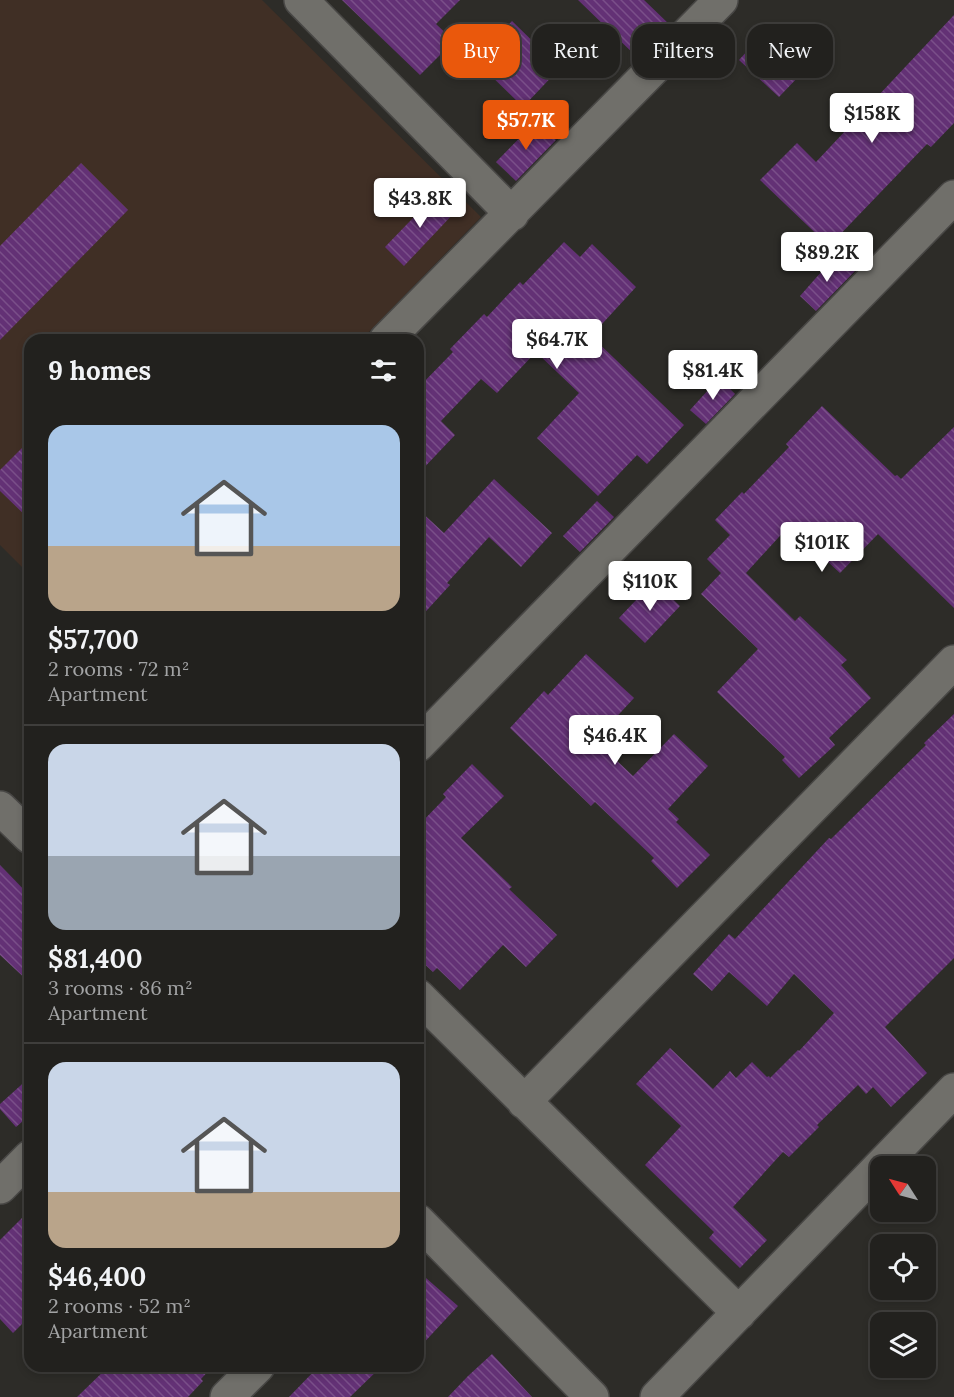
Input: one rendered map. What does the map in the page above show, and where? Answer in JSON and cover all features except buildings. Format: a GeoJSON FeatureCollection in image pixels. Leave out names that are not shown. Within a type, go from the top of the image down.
{"type":"FeatureCollection","features":[{"type":"Feature","properties":{"kind":"street"},"geometry":{"type":"LineString","coordinates":[[302,0],[512,214]]}},
{"type":"Feature","properties":{"kind":"street"},"geometry":{"type":"LineString","coordinates":[[392,334],[721,0]]}},
{"type":"Feature","properties":{"kind":"street"},"geometry":{"type":"LineString","coordinates":[[424,740],[954,197]]}},
{"type":"Feature","properties":{"kind":"street"},"geometry":{"type":"LineString","coordinates":[[524,1102],[954,662]]}},
{"type":"Feature","properties":{"kind":"street"},"geometry":{"type":"LineString","coordinates":[[0,808],[24,831]]}},
{"type":"Feature","properties":{"kind":"street"},"geometry":{"type":"LineString","coordinates":[[424,1002],[739,1312]]}},
{"type":"Feature","properties":{"kind":"street"},"geometry":{"type":"LineString","coordinates":[[657,1397],[954,1090]]}},
{"type":"Feature","properties":{"kind":"street"},"geometry":{"type":"LineString","coordinates":[[0,1187],[24,1163]]}},
{"type":"Feature","properties":{"kind":"street"},"geometry":{"type":"LineString","coordinates":[[424,1227],[592,1397]]}},
{"type":"Feature","properties":{"kind":"street"},"geometry":{"type":"LineString","coordinates":[[227,1397],[252,1372]]}},
{"type":"Feature","properties":{"kind":"shaded area"},"geometry":{"type":"Polygon","coordinates":[[[0,0],[262,0],[481,217],[367,334],[24,334],[24,569],[0,545],[0,0]]]}}]}
